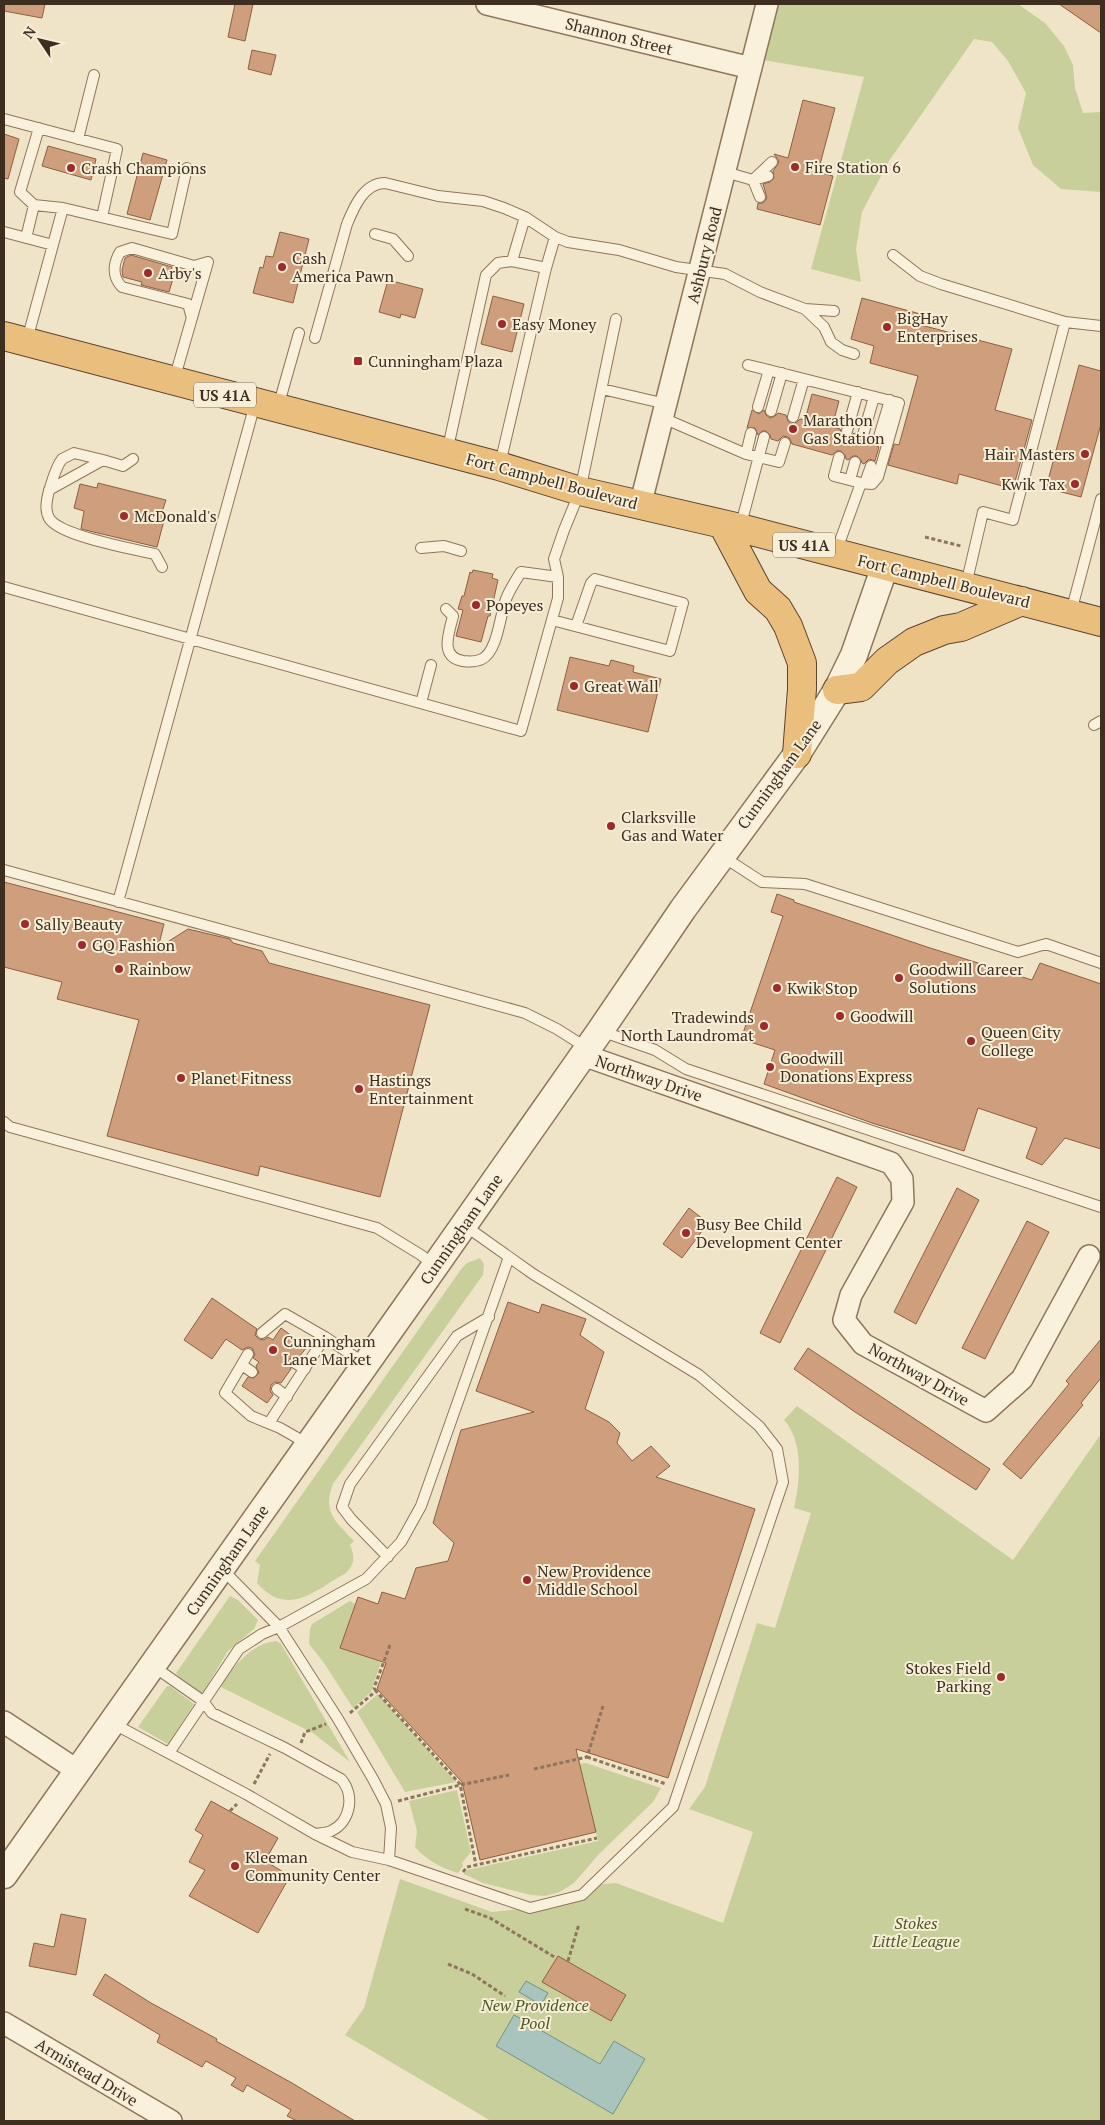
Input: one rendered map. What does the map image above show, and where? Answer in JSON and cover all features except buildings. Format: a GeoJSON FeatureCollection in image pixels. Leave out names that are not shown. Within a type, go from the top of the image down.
{"type":"FeatureCollection","features":[{"type":"Feature","properties":{"kind":"highway","name":"Fort Campbell Boulevard"},"geometry":{"type":"LineString","coordinates":[[15,339],[500,466],[580,491],[732,527],[1022,600],[1101,622]]}},
{"type":"Feature","properties":{"kind":"highway"},"geometry":{"type":"LineString","coordinates":[[732,527],[758,590],[778,609],[788,626],[802,663],[797,754]]}},
{"type":"Feature","properties":{"kind":"highway"},"geometry":{"type":"LineString","coordinates":[[837,690],[861,687],[887,662],[914,642],[944,630],[961,627],[1022,600]]}},
{"type":"Feature","properties":{"kind":"street","name":"Shannon Street"},"geometry":{"type":"LineString","coordinates":[[487,4],[751,68]]}},
{"type":"Feature","properties":{"kind":"street","name":"Ashbury Road"},"geometry":{"type":"LineString","coordinates":[[640,506],[768,4]]}},
{"type":"Feature","properties":{"kind":"street","name":"Cunningham Lane"},"geometry":{"type":"LineString","coordinates":[[4,1874],[435,1266],[721,855],[797,754],[837,690],[865,626],[885,566]]}},
{"type":"Feature","properties":{"kind":"street","name":"Northway Drive"},"geometry":{"type":"LineString","coordinates":[[590,1045],[891,1163],[902,1179],[903,1202],[851,1295],[844,1320],[863,1344],[986,1411],[1022,1379],[1089,1256]]}},
{"type":"Feature","properties":{"kind":"street"},"geometry":{"type":"LineString","coordinates":[[4,1722],[78,1771]]}},
{"type":"Feature","properties":{"kind":"street","name":"Armistead Drive"},"geometry":{"type":"LineString","coordinates":[[4,2022],[166,2120]]}},
{"type":"Feature","properties":{"kind":"lane"},"geometry":{"type":"LineString","coordinates":[[78,139],[94,75]]}},
{"type":"Feature","properties":{"kind":"lane"},"geometry":{"type":"LineString","coordinates":[[4,119],[118,149],[102,217]]}},
{"type":"Feature","properties":{"kind":"lane"},"geometry":{"type":"LineString","coordinates":[[39,128],[20,192],[34,205],[62,208],[172,234],[187,168]]}},
{"type":"Feature","properties":{"kind":"lane"},"geometry":{"type":"LineString","coordinates":[[753,180],[772,162]]}},
{"type":"Feature","properties":{"kind":"lane"},"geometry":{"type":"LineString","coordinates":[[725,172],[753,180],[768,176]]}},
{"type":"Feature","properties":{"kind":"lane"},"geometry":{"type":"LineString","coordinates":[[753,180],[760,197]]}},
{"type":"Feature","properties":{"kind":"lane"},"geometry":{"type":"LineString","coordinates":[[315,338],[347,224],[361,198],[369,188],[378,183],[438,196],[483,201],[525,217],[555,237],[568,242],[619,250],[676,266],[725,274],[760,292],[805,309],[834,311]]}},
{"type":"Feature","properties":{"kind":"lane"},"geometry":{"type":"LineString","coordinates":[[26,238],[34,205]]}},
{"type":"Feature","properties":{"kind":"lane"},"geometry":{"type":"LineString","coordinates":[[15,339],[53,246],[62,208]]}},
{"type":"Feature","properties":{"kind":"lane"},"geometry":{"type":"LineString","coordinates":[[512,261],[525,217]]}},
{"type":"Feature","properties":{"kind":"lane"},"geometry":{"type":"LineString","coordinates":[[4,232],[53,246]]}},
{"type":"Feature","properties":{"kind":"lane"},"geometry":{"type":"LineString","coordinates":[[376,234],[393,239],[408,256]]}},
{"type":"Feature","properties":{"kind":"lane"},"geometry":{"type":"LineString","coordinates":[[500,466],[546,268],[555,237]]}},
{"type":"Feature","properties":{"kind":"lane"},"geometry":{"type":"LineString","coordinates":[[174,381],[192,318],[208,262],[194,266],[132,248],[120,252],[113,269],[118,282],[122,286],[188,304],[192,318]]}},
{"type":"Feature","properties":{"kind":"lane"},"geometry":{"type":"LineString","coordinates":[[894,255],[920,276],[942,284],[1065,322],[1101,326]]}},
{"type":"Feature","properties":{"kind":"lane"},"geometry":{"type":"LineString","coordinates":[[446,452],[486,275],[498,263],[512,261],[546,268]]}},
{"type":"Feature","properties":{"kind":"lane"},"geometry":{"type":"LineString","coordinates":[[805,309],[824,327],[831,342],[842,350],[854,354]]}},
{"type":"Feature","properties":{"kind":"lane"},"geometry":{"type":"LineString","coordinates":[[4,587],[521,731],[558,598],[558,577],[554,559],[580,491],[616,319]]}},
{"type":"Feature","properties":{"kind":"lane"},"geometry":{"type":"LineString","coordinates":[[965,586],[983,512],[1013,520],[1065,322]]}},
{"type":"Feature","properties":{"kind":"lane"},"geometry":{"type":"LineString","coordinates":[[118,902],[190,639],[266,406],[299,333]]}},
{"type":"Feature","properties":{"kind":"lane"},"geometry":{"type":"LineString","coordinates":[[748,365],[899,403],[878,477],[872,484],[834,476],[839,457]]}},
{"type":"Feature","properties":{"kind":"lane"},"geometry":{"type":"LineString","coordinates":[[758,408],[769,370]]}},
{"type":"Feature","properties":{"kind":"lane"},"geometry":{"type":"LineString","coordinates":[[771,411],[782,373]]}},
{"type":"Feature","properties":{"kind":"lane"},"geometry":{"type":"LineString","coordinates":[[793,417],[804,379]]}},
{"type":"Feature","properties":{"kind":"lane"},"geometry":{"type":"LineString","coordinates":[[602,389],[665,411],[746,454],[779,462],[785,443]]}},
{"type":"Feature","properties":{"kind":"lane"},"geometry":{"type":"LineString","coordinates":[[847,431],[858,392]]}},
{"type":"Feature","properties":{"kind":"lane"},"geometry":{"type":"LineString","coordinates":[[863,435],[874,396]]}},
{"type":"Feature","properties":{"kind":"lane"},"geometry":{"type":"LineString","coordinates":[[878,440],[890,400]]}},
{"type":"Feature","properties":{"kind":"lane"},"geometry":{"type":"LineString","coordinates":[[746,454],[751,434]]}},
{"type":"Feature","properties":{"kind":"lane"},"geometry":{"type":"LineString","coordinates":[[732,527],[764,437]]}},
{"type":"Feature","properties":{"kind":"lane"},"geometry":{"type":"LineString","coordinates":[[133,459],[123,466],[74,453],[65,457],[60,462],[49,490],[46,504],[47,513],[49,519],[58,526],[80,536],[154,554],[162,567]]}},
{"type":"Feature","properties":{"kind":"lane"},"geometry":{"type":"LineString","coordinates":[[49,490],[103,460]]}},
{"type":"Feature","properties":{"kind":"lane"},"geometry":{"type":"LineString","coordinates":[[850,480],[855,462]]}},
{"type":"Feature","properties":{"kind":"lane"},"geometry":{"type":"LineString","coordinates":[[835,553],[871,466]]}},
{"type":"Feature","properties":{"kind":"lane"},"geometry":{"type":"LineString","coordinates":[[1071,613],[1097,532],[1101,499]]}},
{"type":"Feature","properties":{"kind":"lane"},"geometry":{"type":"LineString","coordinates":[[421,548],[444,546],[461,550]]}},
{"type":"Feature","properties":{"kind":"lane"},"geometry":{"type":"LineString","coordinates":[[446,609],[453,616],[447,648],[450,654],[463,661],[471,662],[484,658],[494,645],[506,598],[521,572],[558,577]]}},
{"type":"Feature","properties":{"kind":"lane"},"geometry":{"type":"LineString","coordinates":[[552,620],[670,651],[683,603],[595,580],[591,583],[576,626]]}},
{"type":"Feature","properties":{"kind":"lane"},"geometry":{"type":"LineString","coordinates":[[421,703],[431,665]]}},
{"type":"Feature","properties":{"kind":"lane"},"geometry":{"type":"LineString","coordinates":[[721,855],[762,882],[805,884],[1018,952],[1046,944],[1101,963]]}},
{"type":"Feature","properties":{"kind":"lane"},"geometry":{"type":"LineString","coordinates":[[4,870],[525,1013],[590,1045],[655,1050],[686,1070],[1101,1207]]}},
{"type":"Feature","properties":{"kind":"lane"},"geometry":{"type":"LineString","coordinates":[[4,1122],[10,1127],[377,1228],[421,1255],[435,1266]]}},
{"type":"Feature","properties":{"kind":"lane"},"geometry":{"type":"LineString","coordinates":[[111,1723],[246,1794],[315,1834],[352,1852],[389,1860],[530,1908],[582,1895],[673,1807],[783,1482],[777,1449],[759,1426],[699,1375],[509,1258],[464,1224]]}},
{"type":"Feature","properties":{"kind":"lane"},"geometry":{"type":"LineString","coordinates":[[169,1753],[239,1650],[262,1634],[280,1627],[366,1578],[402,1542],[421,1506],[509,1258]]}},
{"type":"Feature","properties":{"kind":"lane"},"geometry":{"type":"LineString","coordinates":[[262,1333],[285,1314],[325,1337],[365,1364]]}},
{"type":"Feature","properties":{"kind":"lane"},"geometry":{"type":"LineString","coordinates":[[388,1557],[342,1507],[350,1484],[457,1336],[489,1317]]}},
{"type":"Feature","properties":{"kind":"lane"},"geometry":{"type":"LineString","coordinates":[[269,1424],[325,1337]]}},
{"type":"Feature","properties":{"kind":"lane"},"geometry":{"type":"LineString","coordinates":[[248,1354],[225,1394],[250,1416],[308,1445]]}},
{"type":"Feature","properties":{"kind":"lane"},"geometry":{"type":"LineString","coordinates":[[295,1363],[305,1369]]}},
{"type":"Feature","properties":{"kind":"lane"},"geometry":{"type":"LineString","coordinates":[[242,1365],[252,1372]]}},
{"type":"Feature","properties":{"kind":"lane"},"geometry":{"type":"LineString","coordinates":[[277,1389],[287,1396]]}},
{"type":"Feature","properties":{"kind":"lane"},"geometry":{"type":"LineString","coordinates":[[221,1568],[280,1627],[338,1719],[386,1804],[390,1828],[389,1860]]}},
{"type":"Feature","properties":{"kind":"lane"},"geometry":{"type":"LineString","coordinates":[[152,1666],[203,1701],[212,1713],[324,1769],[346,1784],[350,1802],[342,1824],[331,1831],[315,1834]]}},
{"type":"Feature","properties":{"kind":"path"},"geometry":{"type":"LineString","coordinates":[[925,537],[974,550]]}},
{"type":"Feature","properties":{"kind":"path"},"geometry":{"type":"LineString","coordinates":[[376,1691],[374,1688],[390,1645]]}},
{"type":"Feature","properties":{"kind":"path"},"geometry":{"type":"LineString","coordinates":[[587,1757],[603,1706]]}},
{"type":"Feature","properties":{"kind":"path"},"geometry":{"type":"LineString","coordinates":[[534,1769],[587,1757],[666,1785],[670,1782]]}},
{"type":"Feature","properties":{"kind":"path"},"geometry":{"type":"LineString","coordinates":[[386,1804],[460,1785],[509,1775]]}},
{"type":"Feature","properties":{"kind":"path"},"geometry":{"type":"LineString","coordinates":[[456,1883],[467,1867],[597,1838]]}},
{"type":"Feature","properties":{"kind":"path"},"geometry":{"type":"LineString","coordinates":[[465,1910],[490,1918],[556,1958]]}},
{"type":"Feature","properties":{"kind":"path"},"geometry":{"type":"LineString","coordinates":[[568,1961],[580,1924]]}},
{"type":"Feature","properties":{"kind":"path"},"geometry":{"type":"LineString","coordinates":[[448,1964],[472,1974],[506,1996]]}},
{"type":"Feature","properties":{"kind":"green space"},"geometry":{"type":"Polygon","coordinates":[[[778,4],[1018,4],[1045,23],[1064,46],[1073,65],[1075,88],[1083,113],[1101,112],[1101,192],[1061,189],[1033,165],[1018,128],[1026,93],[1008,61],[992,42],[974,39],[889,161],[862,212],[856,249],[861,282],[811,269],[864,77],[763,60],[778,4]]]}},
{"type":"Feature","properties":{"kind":"green space"},"geometry":{"type":"Polygon","coordinates":[[[480,1258],[484,1264],[483,1275],[333,1484],[329,1502],[330,1509],[337,1522],[354,1541],[350,1545],[353,1553],[353,1563],[346,1573],[301,1598],[279,1599],[268,1593],[257,1583],[260,1565],[255,1561],[462,1268],[467,1263],[480,1258]]]}},
{"type":"Feature","properties":{"kind":"green space","name":"Stokes Little League"},"geometry":{"type":"Polygon","coordinates":[[[797,1406],[1013,1560],[1101,1434],[1101,2121],[491,2121],[345,2035],[364,2008],[400,1879],[492,1912],[530,1908],[582,1895],[592,1885],[616,1883],[723,1923],[753,1832],[689,1809],[705,1787],[757,1623],[775,1628],[811,1513],[794,1508],[799,1474],[798,1450],[795,1439],[784,1420],[797,1406]]]}},
{"type":"Feature","properties":{"kind":"green space"},"geometry":{"type":"Polygon","coordinates":[[[230,1596],[238,1600],[258,1620],[254,1629],[228,1651],[202,1694],[180,1679],[176,1673],[230,1596]]]}},
{"type":"Feature","properties":{"kind":"green space"},"geometry":{"type":"Polygon","coordinates":[[[350,1601],[355,1604],[340,1648],[381,1662],[371,1692],[353,1708],[324,1663],[309,1644],[312,1624],[350,1601]]]}},
{"type":"Feature","properties":{"kind":"green space"},"geometry":{"type":"Polygon","coordinates":[[[276,1641],[281,1644],[350,1762],[313,1733],[221,1687],[237,1664],[251,1651],[259,1646],[276,1641]]]}},
{"type":"Feature","properties":{"kind":"green space"},"geometry":{"type":"Polygon","coordinates":[[[167,1686],[170,1686],[194,1704],[168,1744],[138,1727],[167,1686]]]}},
{"type":"Feature","properties":{"kind":"green space"},"geometry":{"type":"Polygon","coordinates":[[[378,1694],[456,1782],[405,1792],[357,1712],[378,1694]]]}},
{"type":"Feature","properties":{"kind":"green space"},"geometry":{"type":"Polygon","coordinates":[[[586,1763],[661,1788],[653,1802],[599,1854],[574,1883],[560,1892],[545,1896],[531,1895],[483,1883],[464,1874],[467,1870],[598,1841],[579,1764],[586,1763]]]}},
{"type":"Feature","properties":{"kind":"green space"},"geometry":{"type":"Polygon","coordinates":[[[457,1790],[471,1852],[462,1863],[463,1866],[458,1873],[434,1863],[415,1847],[417,1831],[409,1801],[457,1790]]]}},
{"type":"Feature","properties":{"kind":"water"},"geometry":{"type":"Polygon","coordinates":[[[526,1981],[548,1993],[541,2005],[519,1992],[526,1981]]]}},
{"type":"Feature","properties":{"kind":"water"},"geometry":{"type":"Polygon","coordinates":[[[514,2015],[600,2064],[614,2041],[645,2059],[613,2114],[496,2046],[514,2015]]]}},
{"type":"Feature","properties":{"kind":"place","name":"Fire Station 6"},"geometry":{"type":"Point","coordinates":[795,167]}},
{"type":"Feature","properties":{"kind":"place","name":"Crash Champions"},"geometry":{"type":"Point","coordinates":[71,168]}},
{"type":"Feature","properties":{"kind":"place","name":"Cash America Pawn"},"geometry":{"type":"Point","coordinates":[282,267]}},
{"type":"Feature","properties":{"kind":"place","name":"Arby's"},"geometry":{"type":"Point","coordinates":[148,273]}},
{"type":"Feature","properties":{"kind":"place","name":"Easy Money"},"geometry":{"type":"Point","coordinates":[502,324]}},
{"type":"Feature","properties":{"kind":"place","name":"BigHay Enterprises"},"geometry":{"type":"Point","coordinates":[887,327]}},
{"type":"Feature","properties":{"kind":"place","name":"Cunningham Plaza"},"geometry":{"type":"Point","coordinates":[358,361]}},
{"type":"Feature","properties":{"kind":"place","name":"Marathon Gas Station"},"geometry":{"type":"Point","coordinates":[793,429]}},
{"type":"Feature","properties":{"kind":"place","name":"Hair Masters"},"geometry":{"type":"Point","coordinates":[1085,454]}},
{"type":"Feature","properties":{"kind":"place","name":"Kwik Tax"},"geometry":{"type":"Point","coordinates":[1075,484]}},
{"type":"Feature","properties":{"kind":"place","name":"McDonald's"},"geometry":{"type":"Point","coordinates":[124,516]}},
{"type":"Feature","properties":{"kind":"place","name":"Popeyes"},"geometry":{"type":"Point","coordinates":[476,605]}},
{"type":"Feature","properties":{"kind":"place","name":"Great Wall"},"geometry":{"type":"Point","coordinates":[574,686]}},
{"type":"Feature","properties":{"kind":"place","name":"Clarksville Gas and Water"},"geometry":{"type":"Point","coordinates":[611,826]}},
{"type":"Feature","properties":{"kind":"place","name":"Sally Beauty"},"geometry":{"type":"Point","coordinates":[25,924]}},
{"type":"Feature","properties":{"kind":"place","name":"GQ Fashion"},"geometry":{"type":"Point","coordinates":[82,945]}},
{"type":"Feature","properties":{"kind":"place","name":"Rainbow"},"geometry":{"type":"Point","coordinates":[119,969]}},
{"type":"Feature","properties":{"kind":"place","name":"Goodwill Career Solutions"},"geometry":{"type":"Point","coordinates":[899,978]}},
{"type":"Feature","properties":{"kind":"place","name":"Kwik Stop"},"geometry":{"type":"Point","coordinates":[777,988]}},
{"type":"Feature","properties":{"kind":"place","name":"Goodwill"},"geometry":{"type":"Point","coordinates":[840,1016]}},
{"type":"Feature","properties":{"kind":"place","name":"Tradewinds North Laundromat"},"geometry":{"type":"Point","coordinates":[764,1026]}},
{"type":"Feature","properties":{"kind":"place","name":"Queen City College"},"geometry":{"type":"Point","coordinates":[971,1041]}},
{"type":"Feature","properties":{"kind":"place","name":"Goodwill Donations Express"},"geometry":{"type":"Point","coordinates":[770,1067]}},
{"type":"Feature","properties":{"kind":"place","name":"Planet Fitness"},"geometry":{"type":"Point","coordinates":[181,1078]}},
{"type":"Feature","properties":{"kind":"place","name":"Hastings Entertainment"},"geometry":{"type":"Point","coordinates":[359,1089]}},
{"type":"Feature","properties":{"kind":"place","name":"Busy Bee Child Development Center"},"geometry":{"type":"Point","coordinates":[686,1233]}},
{"type":"Feature","properties":{"kind":"place","name":"Cunningham Lane Market"},"geometry":{"type":"Point","coordinates":[273,1350]}},
{"type":"Feature","properties":{"kind":"place","name":"New Providence Middle School"},"geometry":{"type":"Point","coordinates":[527,1580]}},
{"type":"Feature","properties":{"kind":"place","name":"Stokes Field Parking"},"geometry":{"type":"Point","coordinates":[1001,1677]}},
{"type":"Feature","properties":{"kind":"place","name":"Kleeman Community Center"},"geometry":{"type":"Point","coordinates":[235,1866]}},
{"type":"Feature","properties":{"kind":"park label","name":"New Providence Pool"},"geometry":{"type":"Point","coordinates":[535,2014]}}]}
